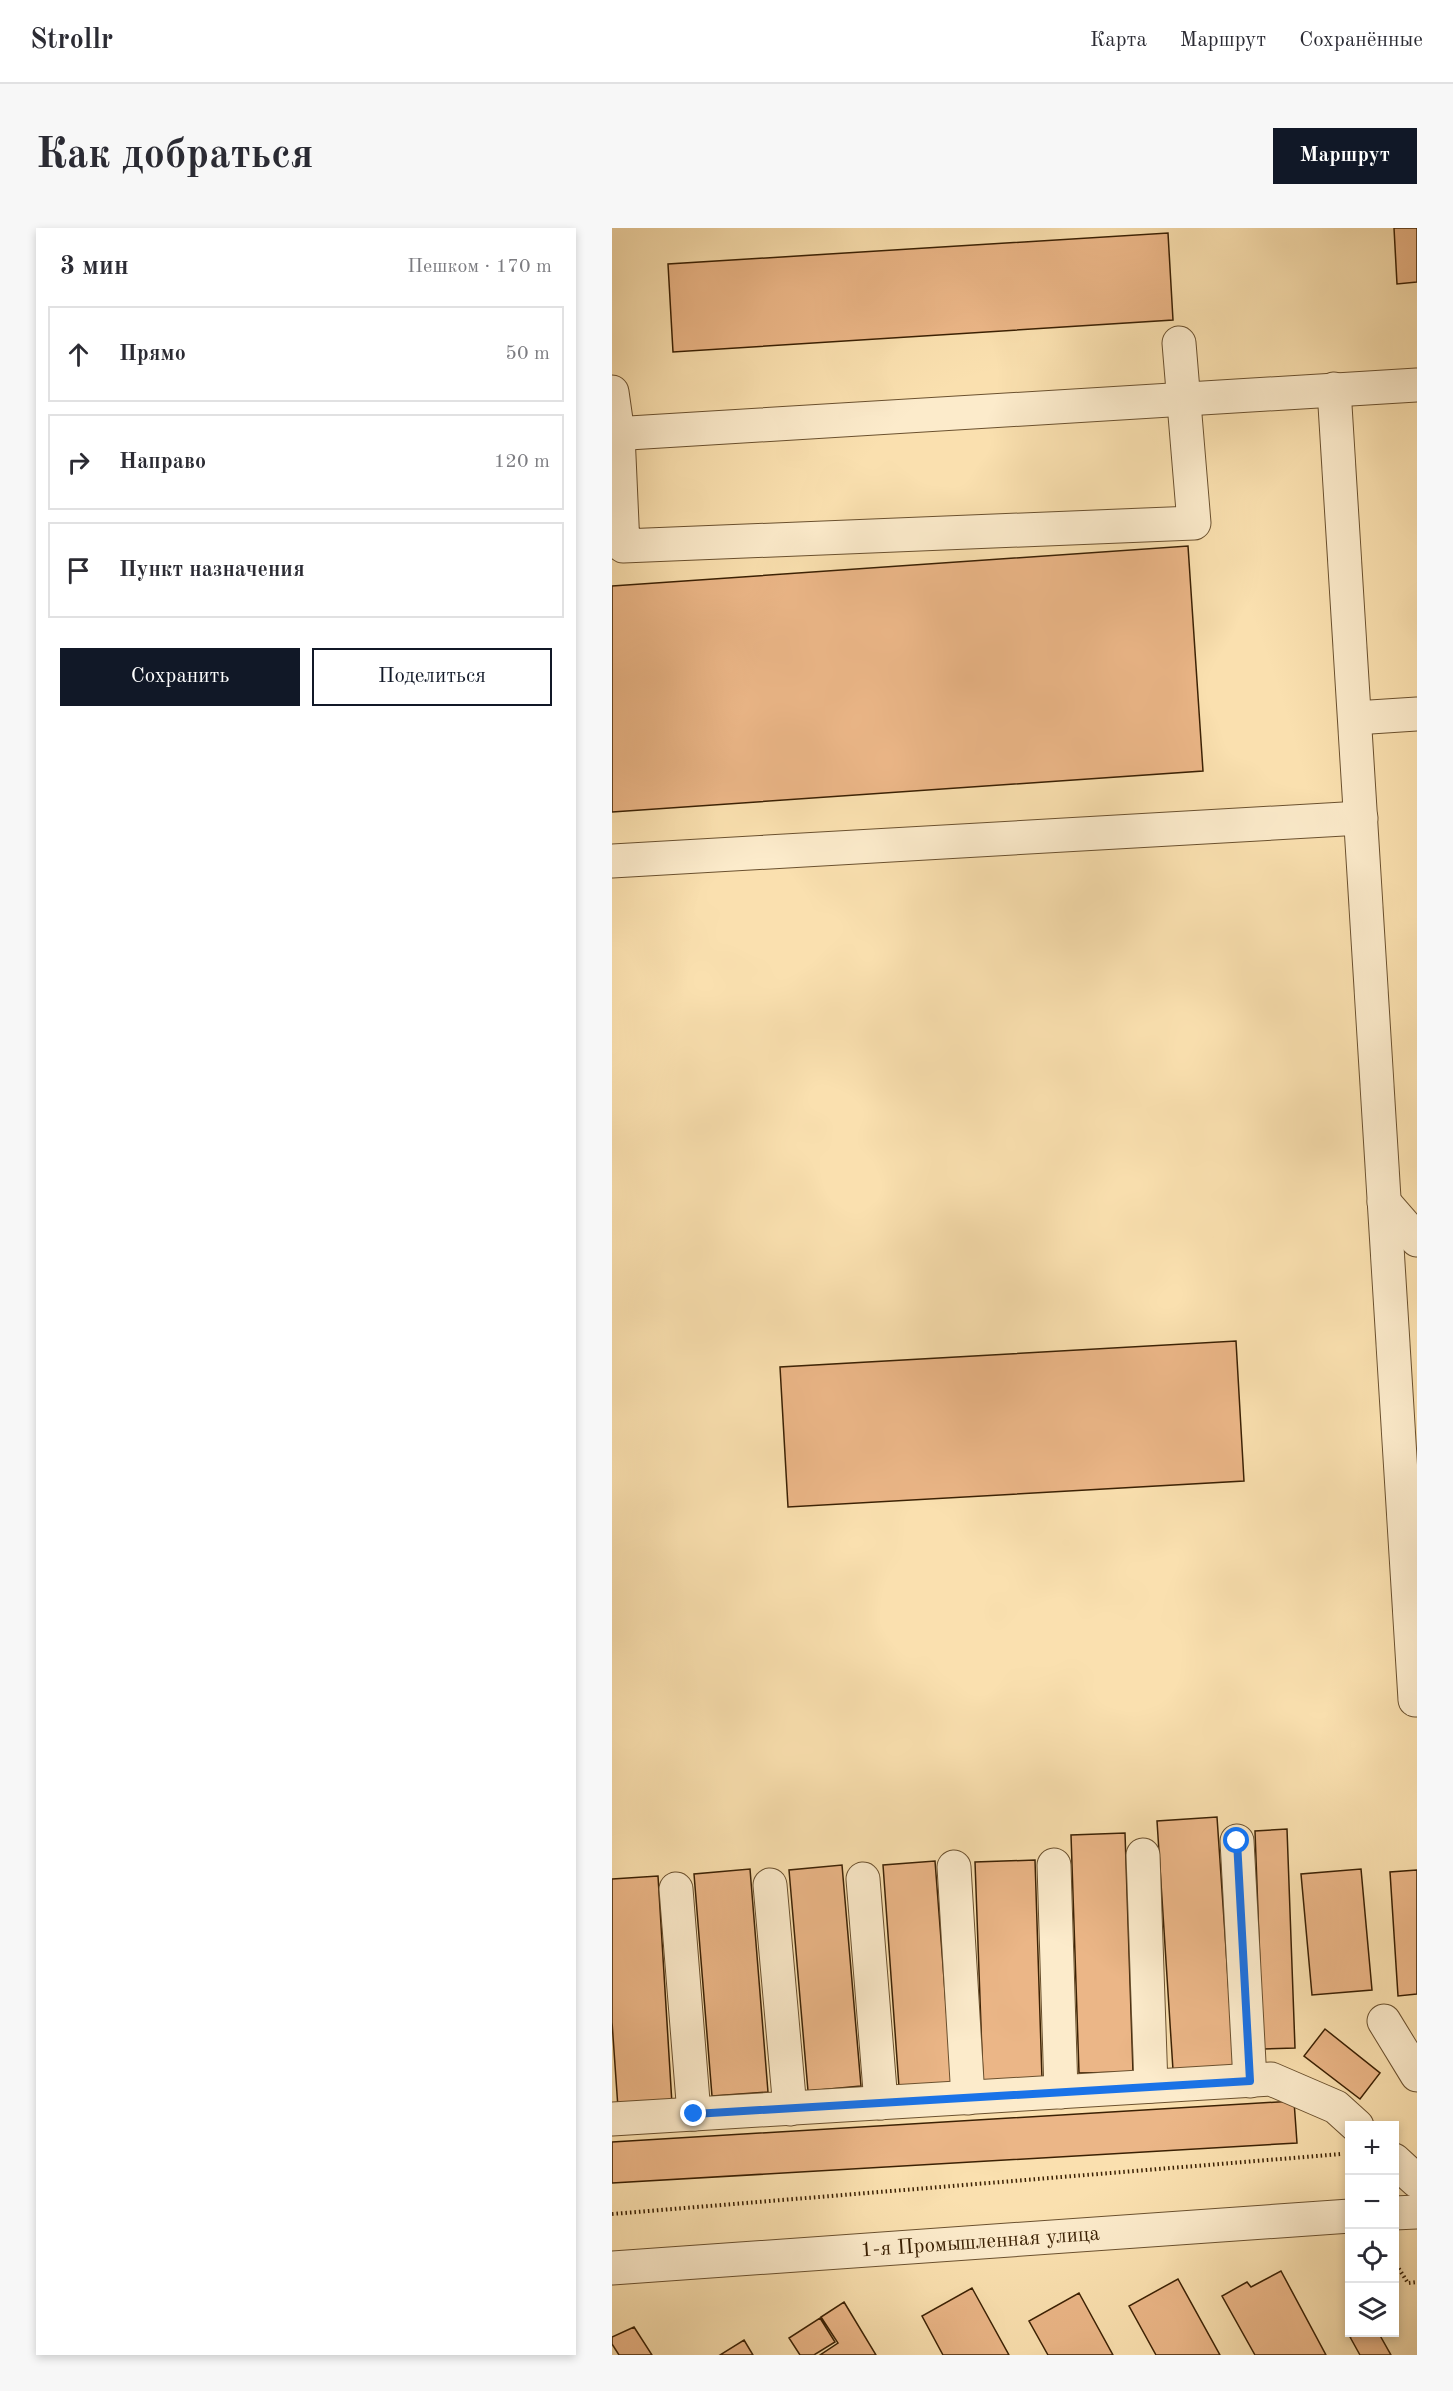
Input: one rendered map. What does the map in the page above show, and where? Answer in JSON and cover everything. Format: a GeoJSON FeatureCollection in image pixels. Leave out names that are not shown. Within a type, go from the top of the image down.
{"type":"FeatureCollection","features":[{"type":"Feature","properties":{"kind":"street"},"geometry":{"type":"LineString","coordinates":[[612,392],[623,546],[1194,523],[1179,343]]}},
{"type":"Feature","properties":{"kind":"street"},"geometry":{"type":"LineString","coordinates":[[615,434],[1417,385]]}},
{"type":"Feature","properties":{"kind":"street"},"geometry":{"type":"LineString","coordinates":[[1334,389],[1415,1700]]}},
{"type":"Feature","properties":{"kind":"street"},"geometry":{"type":"LineString","coordinates":[[1355,718],[1417,714]]}},
{"type":"Feature","properties":{"kind":"street"},"geometry":{"type":"LineString","coordinates":[[612,861],[1361,818]]}},
{"type":"Feature","properties":{"kind":"street"},"geometry":{"type":"LineString","coordinates":[[1384,1202],[1417,1200]]}},
{"type":"Feature","properties":{"kind":"street"},"geometry":{"type":"LineString","coordinates":[[1384,1202],[1417,1240]]}},
{"type":"Feature","properties":{"kind":"street"},"geometry":{"type":"LineString","coordinates":[[1237,1841],[1250,2081]]}},
{"type":"Feature","properties":{"kind":"street"},"geometry":{"type":"LineString","coordinates":[[1143,1855],[1151,2086]]}},
{"type":"Feature","properties":{"kind":"street"},"geometry":{"type":"LineString","coordinates":[[1054,1865],[1061,2092]]}},
{"type":"Feature","properties":{"kind":"street"},"geometry":{"type":"LineString","coordinates":[[954,1867],[968,2098]]}},
{"type":"Feature","properties":{"kind":"street"},"geometry":{"type":"LineString","coordinates":[[863,1879],[881,2103]]}},
{"type":"Feature","properties":{"kind":"street"},"geometry":{"type":"LineString","coordinates":[[770,1885],[790,2109]]}},
{"type":"Feature","properties":{"kind":"street"},"geometry":{"type":"LineString","coordinates":[[676,1889],[694,2114]]}},
{"type":"Feature","properties":{"kind":"street"},"geometry":{"type":"LineString","coordinates":[[1384,2021],[1417,2075]]}},
{"type":"Feature","properties":{"kind":"street"},"geometry":{"type":"LineString","coordinates":[[612,2120],[1271,2079],[1336,2106],[1352,2121]]}},
{"type":"Feature","properties":{"kind":"street"},"geometry":{"type":"LineString","coordinates":[[1399,2164],[1417,2181]]}},
{"type":"Feature","properties":{"kind":"street"},"geometry":{"type":"LineString","coordinates":[[1399,2213],[1417,2212]]}},
{"type":"Feature","properties":{"kind":"street","name":"1-я Промышленная улица"},"geometry":{"type":"LineString","coordinates":[[612,2268],[1345,2216]]}},
{"type":"Feature","properties":{"kind":"path"},"geometry":{"type":"LineString","coordinates":[[612,2214],[1345,2153]]}},
{"type":"Feature","properties":{"kind":"path"},"geometry":{"type":"LineString","coordinates":[[1399,2268],[1408,2283],[1417,2282]]}},
{"type":"Feature","properties":{"kind":"building"},"geometry":{"type":"Polygon","coordinates":[[[1394,228],[1417,228],[1417,282],[1397,284],[1394,228]]]}},
{"type":"Feature","properties":{"kind":"building"},"geometry":{"type":"Polygon","coordinates":[[[1168,233],[1173,320],[673,352],[668,264],[1168,233]]]}},
{"type":"Feature","properties":{"kind":"building"},"geometry":{"type":"Polygon","coordinates":[[[1188,546],[1203,771],[612,812],[612,586],[1188,546]]]}},
{"type":"Feature","properties":{"kind":"building"},"geometry":{"type":"Polygon","coordinates":[[[1236,1341],[1244,1481],[788,1507],[780,1367],[1236,1341]]]}},
{"type":"Feature","properties":{"kind":"building"},"geometry":{"type":"Polygon","coordinates":[[[1217,1817],[1234,2066],[1173,2070],[1157,1821],[1217,1817]]]}},
{"type":"Feature","properties":{"kind":"building"},"geometry":{"type":"Polygon","coordinates":[[[1287,1829],[1295,2048],[1263,2049],[1255,1831],[1287,1829]]]}},
{"type":"Feature","properties":{"kind":"building"},"geometry":{"type":"Polygon","coordinates":[[[1125,1833],[1133,2072],[1079,2073],[1071,1835],[1125,1833]]]}},
{"type":"Feature","properties":{"kind":"building"},"geometry":{"type":"Polygon","coordinates":[[[1035,1860],[1042,2079],[983,2081],[975,1862],[1035,1860]]]}},
{"type":"Feature","properties":{"kind":"building"},"geometry":{"type":"Polygon","coordinates":[[[935,1861],[952,2083],[899,2087],[883,1865],[935,1861]]]}},
{"type":"Feature","properties":{"kind":"building"},"geometry":{"type":"Polygon","coordinates":[[[842,1865],[861,2086],[808,2091],[789,1870],[842,1865]]]}},
{"type":"Feature","properties":{"kind":"building"},"geometry":{"type":"Polygon","coordinates":[[[750,1869],[768,2092],[712,2096],[694,1874],[750,1869]]]}},
{"type":"Feature","properties":{"kind":"building"},"geometry":{"type":"Polygon","coordinates":[[[1361,1869],[1372,1990],[1312,1995],[1301,1874],[1361,1869]]]}},
{"type":"Feature","properties":{"kind":"building"},"geometry":{"type":"Polygon","coordinates":[[[1417,1870],[1417,1994],[1398,1996],[1390,1872],[1417,1870]]]}},
{"type":"Feature","properties":{"kind":"building"},"geometry":{"type":"Polygon","coordinates":[[[658,1876],[672,2104],[618,2108],[612,2022],[612,1879],[658,1876]]]}},
{"type":"Feature","properties":{"kind":"building"},"geometry":{"type":"Polygon","coordinates":[[[1325,2029],[1380,2073],[1360,2099],[1304,2056],[1325,2029]]]}},
{"type":"Feature","properties":{"kind":"building"},"geometry":{"type":"Polygon","coordinates":[[[1294,2101],[1297,2143],[612,2183],[612,2142],[1294,2101]]]}},
{"type":"Feature","properties":{"kind":"building"},"geometry":{"type":"Polygon","coordinates":[[[1281,2271],[1326,2355],[1255,2355],[1222,2296],[1247,2282],[1251,2287],[1281,2271]]]}},
{"type":"Feature","properties":{"kind":"building"},"geometry":{"type":"Polygon","coordinates":[[[1178,2279],[1220,2355],[1156,2355],[1129,2306],[1178,2279]]]}},
{"type":"Feature","properties":{"kind":"building"},"geometry":{"type":"Polygon","coordinates":[[[972,2288],[1009,2355],[943,2355],[922,2316],[972,2288]]]}},
{"type":"Feature","properties":{"kind":"building"},"geometry":{"type":"Polygon","coordinates":[[[1079,2293],[1113,2355],[1048,2355],[1029,2321],[1079,2293]]]}},
{"type":"Feature","properties":{"kind":"building"},"geometry":{"type":"Polygon","coordinates":[[[844,2302],[876,2355],[820,2355],[838,2343],[821,2317],[844,2302]]]}},
{"type":"Feature","properties":{"kind":"building"},"geometry":{"type":"Polygon","coordinates":[[[820,2318],[835,2342],[814,2355],[800,2355],[789,2338],[820,2318]]]}},
{"type":"Feature","properties":{"kind":"building"},"geometry":{"type":"Polygon","coordinates":[[[634,2327],[652,2355],[619,2355],[612,2344],[612,2337],[634,2327]]]}},
{"type":"Feature","properties":{"kind":"building"},"geometry":{"type":"Polygon","coordinates":[[[1350,2337],[1381,2337],[1391,2355],[1360,2355],[1350,2337]]]}},
{"type":"Feature","properties":{"kind":"building"},"geometry":{"type":"Polygon","coordinates":[[[744,2340],[753,2355],[720,2355],[744,2340]]]}},
{"type":"Feature","properties":{"kind":"route"},"geometry":{"type":"LineString","coordinates":[[694,2114],[1250,2081],[1237,1841]]}}]}
